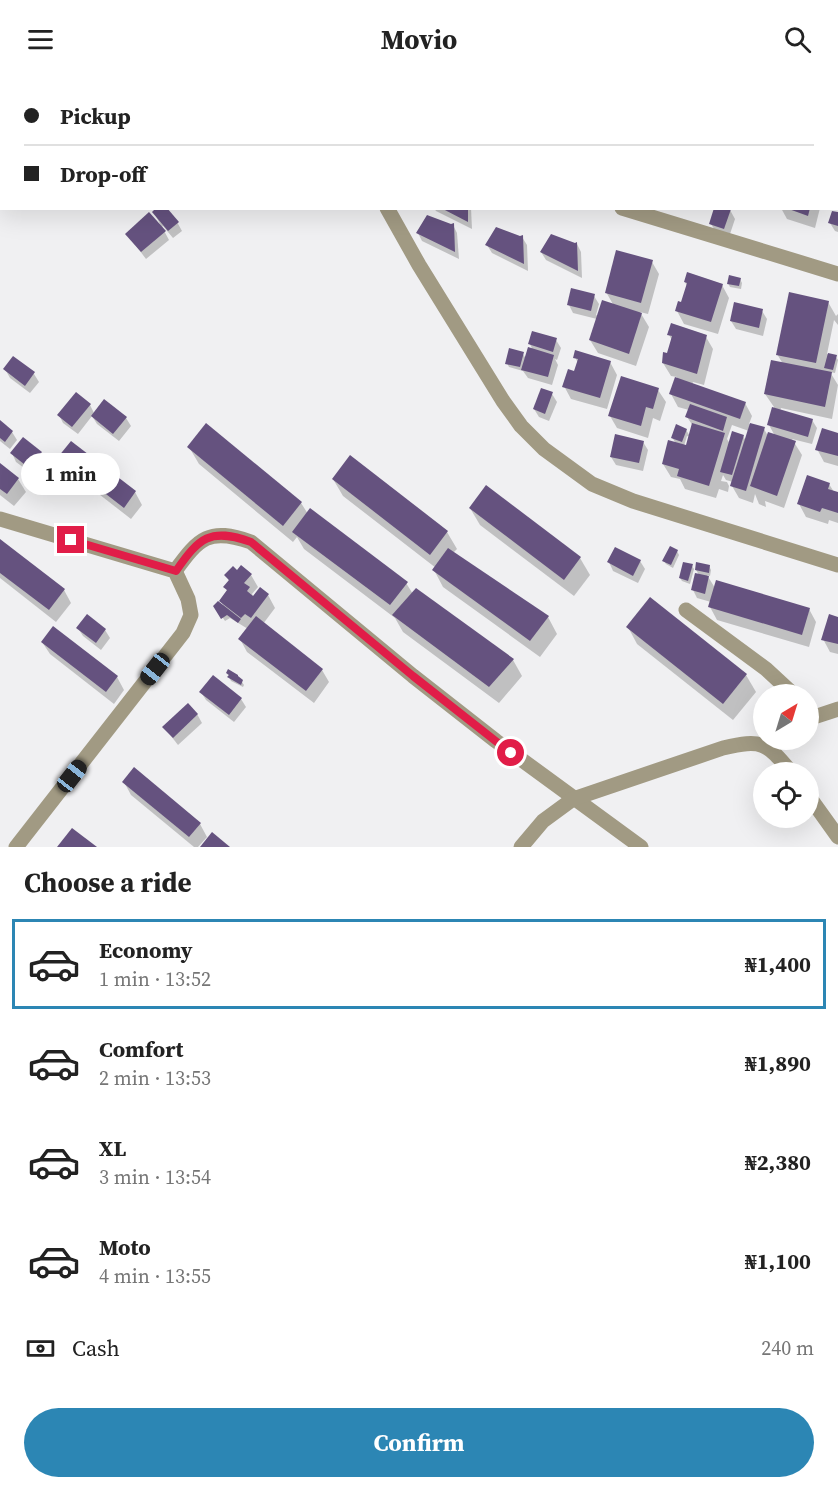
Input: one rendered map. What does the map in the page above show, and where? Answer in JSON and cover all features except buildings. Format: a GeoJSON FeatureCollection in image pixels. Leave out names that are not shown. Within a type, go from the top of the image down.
{"type":"FeatureCollection","features":[{"type":"Feature","properties":{"kind":"street"},"geometry":{"type":"LineString","coordinates":[[388,210],[419,265],[503,401],[521,426],[544,449],[592,484],[633,501],[838,565]]}},
{"type":"Feature","properties":{"kind":"street"},"geometry":{"type":"LineString","coordinates":[[629,210],[838,274]]}},
{"type":"Feature","properties":{"kind":"street"},"geometry":{"type":"LineString","coordinates":[[0,519],[176,571],[188,598],[191,615],[183,633],[16,847]]}},
{"type":"Feature","properties":{"kind":"street"},"geometry":{"type":"LineString","coordinates":[[176,571],[192,548],[202,539],[231,534],[251,542],[413,676],[496,741],[641,847]]}},
{"type":"Feature","properties":{"kind":"street"},"geometry":{"type":"LineString","coordinates":[[686,609],[766,669],[782,684]]}},
{"type":"Feature","properties":{"kind":"street"},"geometry":{"type":"LineString","coordinates":[[819,714],[838,709]]}},
{"type":"Feature","properties":{"kind":"street"},"geometry":{"type":"LineString","coordinates":[[521,847],[543,821],[573,799],[723,748],[742,743],[753,743]]}},
{"type":"Feature","properties":{"kind":"street"},"geometry":{"type":"LineString","coordinates":[[819,810],[838,837]]}},
{"type":"Feature","properties":{"kind":"route"},"geometry":{"type":"LineString","coordinates":[[71,540],[176,571],[192,548],[202,539],[231,534],[251,542],[413,676],[511,753]]}}]}
